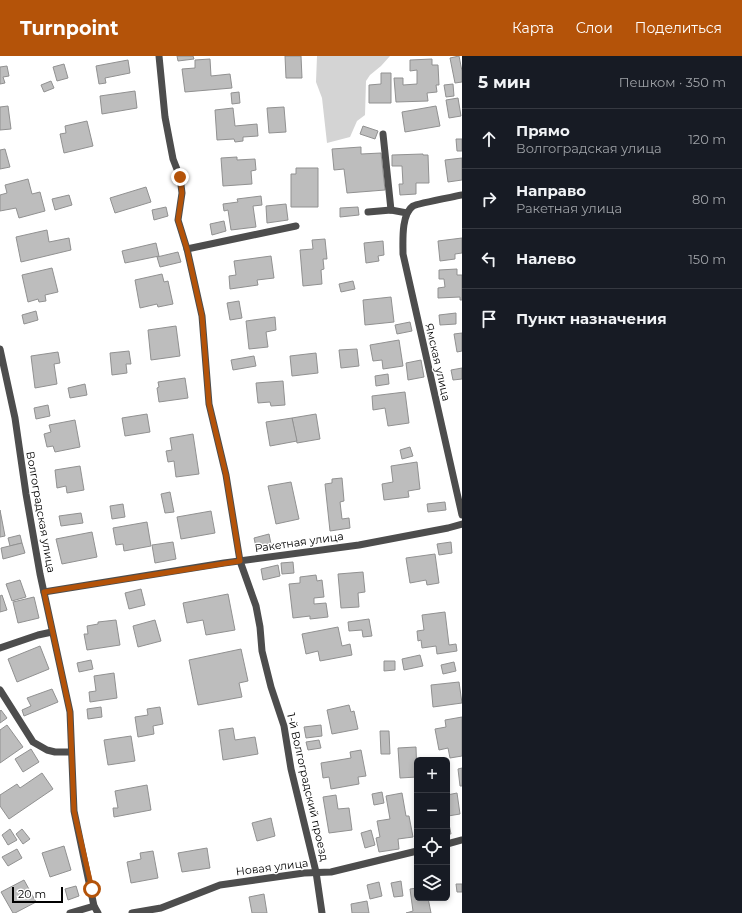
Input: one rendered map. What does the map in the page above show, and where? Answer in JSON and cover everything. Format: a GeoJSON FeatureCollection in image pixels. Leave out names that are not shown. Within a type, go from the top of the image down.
{"type":"FeatureCollection","features":[{"type":"Feature","properties":{"kind":"street","name":"1-й Волгоградский проезд"},"geometry":{"type":"LineString","coordinates":[[159,56],[165,117],[173,159],[180,177],[182,193],[178,220],[187,249],[202,316],[209,404],[226,475],[240,561],[256,606],[262,651],[271,687],[284,726],[291,769],[316,872],[322,913]]}},
{"type":"Feature","properties":{"kind":"street"},"geometry":{"type":"LineString","coordinates":[[383,134],[391,210]]}},
{"type":"Feature","properties":{"kind":"street"},"geometry":{"type":"LineString","coordinates":[[368,212],[391,210],[407,212],[413,206],[462,195]]}},
{"type":"Feature","properties":{"kind":"street","name":"Ямская улица"},"geometry":{"type":"LineString","coordinates":[[407,212],[403,231],[403,254],[462,515]]}},
{"type":"Feature","properties":{"kind":"street"},"geometry":{"type":"LineString","coordinates":[[187,249],[296,226]]}},
{"type":"Feature","properties":{"kind":"street","name":"Волгоградская улица"},"geometry":{"type":"LineString","coordinates":[[0,350],[14,418],[44,592],[70,712],[74,811],[94,906],[98,913]]}},
{"type":"Feature","properties":{"kind":"street","name":"Ракетная улица"},"geometry":{"type":"LineString","coordinates":[[44,592],[240,561],[359,545],[462,524]]}},
{"type":"Feature","properties":{"kind":"street"},"geometry":{"type":"LineString","coordinates":[[0,648],[38,635],[52,632]]}},
{"type":"Feature","properties":{"kind":"street"},"geometry":{"type":"LineString","coordinates":[[0,690],[33,742],[47,750],[56,752],[71,752]]}},
{"type":"Feature","properties":{"kind":"street"},"geometry":{"type":"LineString","coordinates":[[450,843],[462,840]]}},
{"type":"Feature","properties":{"kind":"street","name":"Новая улица"},"geometry":{"type":"LineString","coordinates":[[132,913],[161,908],[220,885],[304,873],[331,872],[414,852]]}},
{"type":"Feature","properties":{"kind":"street"},"geometry":{"type":"LineString","coordinates":[[70,913],[94,906]]}},
{"type":"Feature","properties":{"kind":"shaded area"},"geometry":{"type":"Polygon","coordinates":[[[317,56],[390,56],[370,75],[366,81],[365,115],[357,121],[350,137],[327,143],[322,98],[316,82],[317,56]]]}},
{"type":"Feature","properties":{"kind":"building"},"geometry":{"type":"Polygon","coordinates":[[[177,56],[193,56],[194,59],[178,61],[177,56]]]}},
{"type":"Feature","properties":{"kind":"building"},"geometry":{"type":"Polygon","coordinates":[[[285,56],[301,56],[302,78],[286,78],[285,56]]]}},
{"type":"Feature","properties":{"kind":"building"},"geometry":{"type":"Polygon","coordinates":[[[459,56],[462,71],[462,82],[455,83],[450,58],[459,56]]]}},
{"type":"Feature","properties":{"kind":"building"},"geometry":{"type":"Polygon","coordinates":[[[210,59],[211,76],[230,74],[232,88],[185,92],[182,69],[195,68],[195,60],[210,59]]]}},
{"type":"Feature","properties":{"kind":"building"},"geometry":{"type":"Polygon","coordinates":[[[432,59],[432,65],[438,65],[439,85],[436,85],[437,92],[427,93],[428,101],[396,102],[394,78],[403,78],[403,85],[417,84],[417,70],[410,71],[410,60],[432,59]]]}},
{"type":"Feature","properties":{"kind":"building"},"geometry":{"type":"Polygon","coordinates":[[[128,60],[130,73],[105,78],[106,83],[99,84],[96,66],[128,60]]]}},
{"type":"Feature","properties":{"kind":"building"},"geometry":{"type":"Polygon","coordinates":[[[64,64],[68,78],[57,81],[53,67],[64,64]]]}},
{"type":"Feature","properties":{"kind":"building"},"geometry":{"type":"Polygon","coordinates":[[[7,66],[9,76],[3,77],[5,83],[0,84],[0,67],[7,66]]]}},
{"type":"Feature","properties":{"kind":"building"},"geometry":{"type":"Polygon","coordinates":[[[381,73],[391,73],[391,103],[369,103],[369,85],[381,84],[381,73]]]}},
{"type":"Feature","properties":{"kind":"building"},"geometry":{"type":"Polygon","coordinates":[[[51,81],[54,88],[44,92],[41,85],[51,81]]]}},
{"type":"Feature","properties":{"kind":"building"},"geometry":{"type":"Polygon","coordinates":[[[453,84],[454,96],[446,97],[444,85],[453,84]]]}},
{"type":"Feature","properties":{"kind":"building"},"geometry":{"type":"Polygon","coordinates":[[[135,91],[137,108],[102,114],[100,96],[135,91]]]}},
{"type":"Feature","properties":{"kind":"building"},"geometry":{"type":"Polygon","coordinates":[[[239,92],[240,103],[232,104],[231,93],[239,92]]]}},
{"type":"Feature","properties":{"kind":"building"},"geometry":{"type":"Polygon","coordinates":[[[458,98],[461,116],[449,118],[446,100],[458,98]]]}},
{"type":"Feature","properties":{"kind":"building"},"geometry":{"type":"Polygon","coordinates":[[[8,106],[11,129],[0,130],[0,107],[8,106]]]}},
{"type":"Feature","properties":{"kind":"building"},"geometry":{"type":"Polygon","coordinates":[[[436,106],[440,126],[405,132],[402,112],[436,106]]]}},
{"type":"Feature","properties":{"kind":"building"},"geometry":{"type":"Polygon","coordinates":[[[284,107],[286,132],[269,133],[267,108],[284,107]]]}},
{"type":"Feature","properties":{"kind":"building"},"geometry":{"type":"Polygon","coordinates":[[[233,108],[235,126],[257,124],[258,136],[243,137],[243,141],[235,142],[234,139],[217,140],[215,110],[233,108]]]}},
{"type":"Feature","properties":{"kind":"building"},"geometry":{"type":"Polygon","coordinates":[[[87,121],[93,146],[64,153],[60,134],[66,133],[65,126],[87,121]]]}},
{"type":"Feature","properties":{"kind":"building"},"geometry":{"type":"Polygon","coordinates":[[[363,126],[378,131],[375,139],[360,134],[363,126]]]}},
{"type":"Feature","properties":{"kind":"building"},"geometry":{"type":"Polygon","coordinates":[[[456,139],[462,139],[462,151],[457,151],[456,139]]]}},
{"type":"Feature","properties":{"kind":"building"},"geometry":{"type":"Polygon","coordinates":[[[361,147],[361,154],[381,153],[385,190],[347,193],[344,169],[334,170],[332,149],[361,147]]]}},
{"type":"Feature","properties":{"kind":"building"},"geometry":{"type":"Polygon","coordinates":[[[5,149],[10,167],[0,169],[0,150],[5,149]]]}},
{"type":"Feature","properties":{"kind":"building"},"geometry":{"type":"Polygon","coordinates":[[[392,155],[428,155],[429,183],[416,183],[416,194],[400,195],[399,184],[403,184],[402,166],[392,166],[392,155]]]}},
{"type":"Feature","properties":{"kind":"building"},"geometry":{"type":"Polygon","coordinates":[[[237,157],[237,160],[255,159],[256,170],[251,171],[252,184],[223,186],[221,158],[237,157]]]}},
{"type":"Feature","properties":{"kind":"building"},"geometry":{"type":"Polygon","coordinates":[[[462,158],[462,180],[448,182],[445,160],[462,158]]]}},
{"type":"Feature","properties":{"kind":"building"},"geometry":{"type":"Polygon","coordinates":[[[296,168],[318,168],[318,207],[291,207],[291,174],[296,174],[296,168]]]}},
{"type":"Feature","properties":{"kind":"building"},"geometry":{"type":"Polygon","coordinates":[[[28,179],[32,194],[40,192],[45,211],[19,218],[16,208],[0,211],[0,195],[7,193],[5,185],[28,179]]]}},
{"type":"Feature","properties":{"kind":"building"},"geometry":{"type":"Polygon","coordinates":[[[146,187],[151,202],[115,213],[110,198],[146,187]]]}},
{"type":"Feature","properties":{"kind":"building"},"geometry":{"type":"Polygon","coordinates":[[[69,195],[72,205],[55,210],[52,199],[69,195]]]}},
{"type":"Feature","properties":{"kind":"building"},"geometry":{"type":"Polygon","coordinates":[[[261,196],[262,205],[253,206],[256,227],[231,230],[228,210],[224,211],[223,204],[238,202],[237,199],[261,196]]]}},
{"type":"Feature","properties":{"kind":"building"},"geometry":{"type":"Polygon","coordinates":[[[286,204],[288,220],[267,223],[266,206],[286,204]]]}},
{"type":"Feature","properties":{"kind":"building"},"geometry":{"type":"Polygon","coordinates":[[[166,207],[168,216],[154,220],[152,210],[166,207]]]}},
{"type":"Feature","properties":{"kind":"building"},"geometry":{"type":"Polygon","coordinates":[[[358,207],[359,215],[340,217],[340,208],[358,207]]]}},
{"type":"Feature","properties":{"kind":"building"},"geometry":{"type":"Polygon","coordinates":[[[224,221],[226,231],[212,235],[210,224],[224,221]]]}},
{"type":"Feature","properties":{"kind":"building"},"geometry":{"type":"Polygon","coordinates":[[[47,230],[49,242],[69,238],[71,250],[21,262],[16,237],[47,230]]]}},
{"type":"Feature","properties":{"kind":"building"},"geometry":{"type":"Polygon","coordinates":[[[462,238],[462,253],[455,254],[455,259],[440,261],[438,241],[462,238]]]}},
{"type":"Feature","properties":{"kind":"building"},"geometry":{"type":"Polygon","coordinates":[[[325,239],[327,259],[323,259],[324,269],[321,270],[322,284],[303,286],[300,250],[313,249],[312,240],[325,239]]]}},
{"type":"Feature","properties":{"kind":"building"},"geometry":{"type":"Polygon","coordinates":[[[383,241],[384,255],[378,256],[379,261],[366,263],[364,243],[383,241]]]}},
{"type":"Feature","properties":{"kind":"building"},"geometry":{"type":"Polygon","coordinates":[[[156,243],[159,256],[125,263],[122,251],[156,243]]]}},
{"type":"Feature","properties":{"kind":"building"},"geometry":{"type":"Polygon","coordinates":[[[178,252],[181,262],[160,267],[157,257],[178,252]]]}},
{"type":"Feature","properties":{"kind":"building"},"geometry":{"type":"Polygon","coordinates":[[[271,256],[274,278],[257,280],[258,285],[230,289],[229,276],[236,275],[234,261],[271,256]]]}},
{"type":"Feature","properties":{"kind":"building"},"geometry":{"type":"Polygon","coordinates":[[[52,268],[58,292],[45,295],[46,301],[39,302],[38,299],[28,302],[22,275],[52,268]]]}},
{"type":"Feature","properties":{"kind":"building"},"geometry":{"type":"Polygon","coordinates":[[[457,269],[457,275],[462,275],[462,300],[460,300],[460,297],[438,298],[438,288],[445,287],[444,279],[439,279],[439,270],[457,269]]]}},
{"type":"Feature","properties":{"kind":"building"},"geometry":{"type":"Polygon","coordinates":[[[162,274],[164,282],[168,281],[173,304],[158,307],[157,304],[140,308],[135,280],[162,274]]]}},
{"type":"Feature","properties":{"kind":"building"},"geometry":{"type":"Polygon","coordinates":[[[353,281],[355,289],[341,292],[339,284],[353,281]]]}},
{"type":"Feature","properties":{"kind":"building"},"geometry":{"type":"Polygon","coordinates":[[[391,297],[394,322],[365,325],[363,300],[391,297]]]}},
{"type":"Feature","properties":{"kind":"building"},"geometry":{"type":"Polygon","coordinates":[[[239,301],[242,318],[230,320],[227,303],[239,301]]]}},
{"type":"Feature","properties":{"kind":"building"},"geometry":{"type":"Polygon","coordinates":[[[36,311],[38,320],[24,324],[22,315],[36,311]]]}},
{"type":"Feature","properties":{"kind":"building"},"geometry":{"type":"Polygon","coordinates":[[[456,313],[456,324],[440,325],[439,315],[456,313]]]}},
{"type":"Feature","properties":{"kind":"building"},"geometry":{"type":"Polygon","coordinates":[[[275,317],[276,330],[266,332],[268,347],[249,349],[246,321],[275,317]]]}},
{"type":"Feature","properties":{"kind":"building"},"geometry":{"type":"Polygon","coordinates":[[[410,322],[412,331],[397,334],[395,325],[410,322]]]}},
{"type":"Feature","properties":{"kind":"building"},"geometry":{"type":"Polygon","coordinates":[[[176,326],[180,356],[151,360],[148,330],[176,326]]]}},
{"type":"Feature","properties":{"kind":"building"},"geometry":{"type":"Polygon","coordinates":[[[462,333],[462,351],[457,352],[454,334],[462,333]]]}},
{"type":"Feature","properties":{"kind":"building"},"geometry":{"type":"Polygon","coordinates":[[[399,340],[403,366],[383,369],[382,360],[373,361],[370,345],[399,340]]]}},
{"type":"Feature","properties":{"kind":"building"},"geometry":{"type":"Polygon","coordinates":[[[357,349],[359,366],[341,368],[339,350],[357,349]]]}},
{"type":"Feature","properties":{"kind":"building"},"geometry":{"type":"Polygon","coordinates":[[[129,351],[131,364],[126,364],[127,373],[112,375],[110,353],[129,351]]]}},
{"type":"Feature","properties":{"kind":"building"},"geometry":{"type":"Polygon","coordinates":[[[58,352],[60,363],[54,364],[57,384],[35,388],[31,356],[58,352]]]}},
{"type":"Feature","properties":{"kind":"building"},"geometry":{"type":"Polygon","coordinates":[[[316,353],[318,373],[292,376],[290,356],[316,353]]]}},
{"type":"Feature","properties":{"kind":"building"},"geometry":{"type":"Polygon","coordinates":[[[254,356],[256,366],[233,370],[231,360],[254,356]]]}},
{"type":"Feature","properties":{"kind":"building"},"geometry":{"type":"Polygon","coordinates":[[[421,360],[424,377],[408,380],[406,363],[421,360]]]}},
{"type":"Feature","properties":{"kind":"building"},"geometry":{"type":"Polygon","coordinates":[[[462,368],[462,379],[453,380],[451,370],[462,368]]]}},
{"type":"Feature","properties":{"kind":"building"},"geometry":{"type":"Polygon","coordinates":[[[388,374],[389,384],[376,386],[375,376],[388,374]]]}},
{"type":"Feature","properties":{"kind":"building"},"geometry":{"type":"Polygon","coordinates":[[[185,378],[188,398],[159,402],[157,388],[159,387],[158,382],[185,378]]]}},
{"type":"Feature","properties":{"kind":"building"},"geometry":{"type":"Polygon","coordinates":[[[283,381],[285,405],[271,406],[270,402],[258,403],[256,383],[283,381]]]}},
{"type":"Feature","properties":{"kind":"building"},"geometry":{"type":"Polygon","coordinates":[[[85,384],[87,395],[70,398],[68,388],[85,384]]]}},
{"type":"Feature","properties":{"kind":"building"},"geometry":{"type":"Polygon","coordinates":[[[405,392],[409,423],[388,426],[385,408],[373,410],[372,396],[405,392]]]}},
{"type":"Feature","properties":{"kind":"building"},"geometry":{"type":"Polygon","coordinates":[[[48,405],[50,416],[36,419],[34,408],[48,405]]]}},
{"type":"Feature","properties":{"kind":"building"},"geometry":{"type":"Polygon","coordinates":[[[147,414],[150,432],[125,436],[122,418],[147,414]]]}},
{"type":"Feature","properties":{"kind":"building"},"geometry":{"type":"Polygon","coordinates":[[[316,414],[320,439],[297,443],[292,418],[316,414]]]}},
{"type":"Feature","properties":{"kind":"building"},"geometry":{"type":"Polygon","coordinates":[[[292,418],[297,441],[270,446],[266,422],[292,418]]]}},
{"type":"Feature","properties":{"kind":"building"},"geometry":{"type":"Polygon","coordinates":[[[75,420],[80,447],[55,452],[53,446],[47,447],[44,434],[51,432],[49,425],[75,420]]]}},
{"type":"Feature","properties":{"kind":"building"},"geometry":{"type":"Polygon","coordinates":[[[193,434],[199,474],[176,477],[174,461],[168,462],[166,451],[172,450],[170,438],[193,434]]]}},
{"type":"Feature","properties":{"kind":"building"},"geometry":{"type":"Polygon","coordinates":[[[410,447],[413,456],[402,459],[400,450],[410,447]]]}},
{"type":"Feature","properties":{"kind":"building"},"geometry":{"type":"Polygon","coordinates":[[[417,462],[420,489],[408,491],[409,497],[384,500],[382,484],[393,482],[391,466],[417,462]]]}},
{"type":"Feature","properties":{"kind":"building"},"geometry":{"type":"Polygon","coordinates":[[[80,466],[84,490],[67,493],[66,486],[57,488],[55,470],[80,466]]]}},
{"type":"Feature","properties":{"kind":"building"},"geometry":{"type":"Polygon","coordinates":[[[342,478],[344,501],[340,502],[342,519],[349,518],[350,528],[330,531],[325,484],[332,483],[332,479],[342,478]]]}},
{"type":"Feature","properties":{"kind":"building"},"geometry":{"type":"Polygon","coordinates":[[[291,482],[299,519],[276,524],[268,486],[291,482]]]}},
{"type":"Feature","properties":{"kind":"building"},"geometry":{"type":"Polygon","coordinates":[[[170,492],[174,512],[165,513],[161,494],[170,492]]]}},
{"type":"Feature","properties":{"kind":"building"},"geometry":{"type":"Polygon","coordinates":[[[445,502],[446,510],[428,512],[427,504],[445,502]]]}},
{"type":"Feature","properties":{"kind":"building"},"geometry":{"type":"Polygon","coordinates":[[[123,504],[125,517],[112,519],[110,506],[123,504]]]}},
{"type":"Feature","properties":{"kind":"building"},"geometry":{"type":"Polygon","coordinates":[[[0,510],[5,536],[0,537],[0,510]]]}},
{"type":"Feature","properties":{"kind":"building"},"geometry":{"type":"Polygon","coordinates":[[[211,511],[215,533],[181,539],[177,517],[211,511]]]}},
{"type":"Feature","properties":{"kind":"building"},"geometry":{"type":"Polygon","coordinates":[[[81,513],[83,523],[61,526],[59,516],[81,513]]]}},
{"type":"Feature","properties":{"kind":"building"},"geometry":{"type":"Polygon","coordinates":[[[147,522],[151,546],[124,551],[123,544],[116,545],[113,528],[147,522]]]}},
{"type":"Feature","properties":{"kind":"building"},"geometry":{"type":"Polygon","coordinates":[[[92,532],[97,557],[62,564],[56,539],[92,532]]]}},
{"type":"Feature","properties":{"kind":"building"},"geometry":{"type":"Polygon","coordinates":[[[269,534],[271,544],[256,547],[254,538],[269,534]]]}},
{"type":"Feature","properties":{"kind":"building"},"geometry":{"type":"Polygon","coordinates":[[[20,535],[22,543],[10,546],[8,538],[20,535]]]}},
{"type":"Feature","properties":{"kind":"building"},"geometry":{"type":"Polygon","coordinates":[[[173,542],[176,559],[155,563],[152,545],[173,542]]]}},
{"type":"Feature","properties":{"kind":"building"},"geometry":{"type":"Polygon","coordinates":[[[451,542],[452,553],[439,555],[437,544],[451,542]]]}},
{"type":"Feature","properties":{"kind":"building"},"geometry":{"type":"Polygon","coordinates":[[[22,543],[25,553],[3,559],[1,548],[22,543]]]}},
{"type":"Feature","properties":{"kind":"building"},"geometry":{"type":"Polygon","coordinates":[[[435,554],[439,583],[427,585],[426,580],[410,583],[406,558],[435,554]]]}},
{"type":"Feature","properties":{"kind":"building"},"geometry":{"type":"Polygon","coordinates":[[[293,562],[294,573],[282,574],[281,563],[293,562]]]}},
{"type":"Feature","properties":{"kind":"building"},"geometry":{"type":"Polygon","coordinates":[[[278,565],[280,576],[263,580],[261,569],[278,565]]]}},
{"type":"Feature","properties":{"kind":"building"},"geometry":{"type":"Polygon","coordinates":[[[363,572],[365,592],[358,593],[359,607],[341,608],[338,574],[363,572]]]}},
{"type":"Feature","properties":{"kind":"building"},"geometry":{"type":"Polygon","coordinates":[[[316,575],[317,581],[322,580],[324,597],[314,598],[314,604],[326,603],[328,617],[310,619],[310,616],[293,618],[289,584],[300,583],[300,577],[316,575]]]}},
{"type":"Feature","properties":{"kind":"building"},"geometry":{"type":"Polygon","coordinates":[[[20,580],[26,597],[12,601],[6,584],[20,580]]]}},
{"type":"Feature","properties":{"kind":"building"},"geometry":{"type":"Polygon","coordinates":[[[141,589],[145,605],[129,609],[125,593],[141,589]]]}},
{"type":"Feature","properties":{"kind":"building"},"geometry":{"type":"Polygon","coordinates":[[[228,594],[235,630],[206,635],[203,620],[187,623],[183,603],[228,594]]]}},
{"type":"Feature","properties":{"kind":"building"},"geometry":{"type":"Polygon","coordinates":[[[2,595],[7,610],[0,612],[0,596],[2,595]]]}},
{"type":"Feature","properties":{"kind":"building"},"geometry":{"type":"Polygon","coordinates":[[[34,597],[39,618],[18,623],[13,602],[34,597]]]}},
{"type":"Feature","properties":{"kind":"building"},"geometry":{"type":"Polygon","coordinates":[[[445,612],[449,645],[456,644],[457,651],[437,654],[436,646],[422,648],[421,640],[418,641],[417,631],[424,630],[422,615],[445,612]]]}},
{"type":"Feature","properties":{"kind":"building"},"geometry":{"type":"Polygon","coordinates":[[[369,619],[372,636],[363,637],[362,630],[349,631],[348,622],[369,619]]]}},
{"type":"Feature","properties":{"kind":"building"},"geometry":{"type":"Polygon","coordinates":[[[116,620],[120,645],[87,650],[84,634],[88,634],[87,626],[98,624],[98,622],[116,620]]]}},
{"type":"Feature","properties":{"kind":"building"},"geometry":{"type":"Polygon","coordinates":[[[155,620],[161,641],[138,647],[133,626],[155,620]]]}},
{"type":"Feature","properties":{"kind":"building"},"geometry":{"type":"Polygon","coordinates":[[[338,627],[342,646],[350,644],[352,655],[320,661],[318,651],[306,654],[302,634],[338,627]]]}},
{"type":"Feature","properties":{"kind":"building"},"geometry":{"type":"Polygon","coordinates":[[[40,646],[49,669],[17,682],[8,659],[40,646]]]}},
{"type":"Feature","properties":{"kind":"building"},"geometry":{"type":"Polygon","coordinates":[[[241,649],[248,681],[239,683],[242,697],[198,705],[189,660],[241,649]]]}},
{"type":"Feature","properties":{"kind":"building"},"geometry":{"type":"Polygon","coordinates":[[[420,655],[423,666],[404,670],[402,659],[420,655]]]}},
{"type":"Feature","properties":{"kind":"building"},"geometry":{"type":"Polygon","coordinates":[[[91,660],[93,669],[79,672],[77,663],[91,660]]]}},
{"type":"Feature","properties":{"kind":"building"},"geometry":{"type":"Polygon","coordinates":[[[384,661],[395,661],[395,670],[384,671],[384,661]]]}},
{"type":"Feature","properties":{"kind":"building"},"geometry":{"type":"Polygon","coordinates":[[[454,662],[456,671],[443,674],[441,665],[454,662]]]}},
{"type":"Feature","properties":{"kind":"building"},"geometry":{"type":"Polygon","coordinates":[[[114,673],[117,698],[90,702],[89,692],[96,691],[94,676],[114,673]]]}},
{"type":"Feature","properties":{"kind":"building"},"geometry":{"type":"Polygon","coordinates":[[[459,682],[462,703],[433,707],[431,685],[459,682]]]}},
{"type":"Feature","properties":{"kind":"building"},"geometry":{"type":"Polygon","coordinates":[[[52,689],[58,702],[24,716],[22,710],[31,706],[27,698],[52,689]]]}},
{"type":"Feature","properties":{"kind":"building"},"geometry":{"type":"Polygon","coordinates":[[[349,705],[351,712],[354,711],[358,729],[332,734],[327,710],[349,705]]]}},
{"type":"Feature","properties":{"kind":"building"},"geometry":{"type":"Polygon","coordinates":[[[101,707],[102,717],[88,719],[87,709],[101,707]]]}},
{"type":"Feature","properties":{"kind":"building"},"geometry":{"type":"Polygon","coordinates":[[[160,707],[163,724],[153,726],[154,734],[138,737],[135,717],[148,715],[147,709],[160,707]]]}},
{"type":"Feature","properties":{"kind":"building"},"geometry":{"type":"Polygon","coordinates":[[[1,710],[7,718],[0,723],[0,711],[1,710]]]}},
{"type":"Feature","properties":{"kind":"building"},"geometry":{"type":"Polygon","coordinates":[[[462,717],[462,756],[450,758],[448,748],[439,750],[435,729],[446,727],[445,720],[462,717]]]}},
{"type":"Feature","properties":{"kind":"building"},"geometry":{"type":"Polygon","coordinates":[[[7,725],[23,747],[0,763],[0,730],[7,725]]]}},
{"type":"Feature","properties":{"kind":"building"},"geometry":{"type":"Polygon","coordinates":[[[321,725],[322,736],[306,738],[304,727],[321,725]]]}},
{"type":"Feature","properties":{"kind":"building"},"geometry":{"type":"Polygon","coordinates":[[[233,728],[235,740],[255,737],[258,754],[223,760],[219,730],[233,728]]]}},
{"type":"Feature","properties":{"kind":"building"},"geometry":{"type":"Polygon","coordinates":[[[380,731],[389,731],[390,754],[381,754],[380,731]]]}},
{"type":"Feature","properties":{"kind":"building"},"geometry":{"type":"Polygon","coordinates":[[[131,736],[135,761],[108,765],[104,740],[131,736]]]}},
{"type":"Feature","properties":{"kind":"building"},"geometry":{"type":"Polygon","coordinates":[[[319,740],[321,748],[308,750],[306,742],[319,740]]]}},
{"type":"Feature","properties":{"kind":"building"},"geometry":{"type":"Polygon","coordinates":[[[416,747],[416,757],[414,757],[414,777],[400,778],[398,748],[416,747]]]}},
{"type":"Feature","properties":{"kind":"building"},"geometry":{"type":"Polygon","coordinates":[[[31,749],[39,762],[23,772],[15,759],[31,749]]]}},
{"type":"Feature","properties":{"kind":"building"},"geometry":{"type":"Polygon","coordinates":[[[361,750],[366,776],[358,777],[359,784],[331,789],[329,777],[323,778],[321,763],[351,758],[350,752],[361,750]]]}},
{"type":"Feature","properties":{"kind":"building"},"geometry":{"type":"Polygon","coordinates":[[[462,768],[462,786],[460,786],[458,769],[462,768]]]}},
{"type":"Feature","properties":{"kind":"building"},"geometry":{"type":"Polygon","coordinates":[[[42,773],[53,789],[9,819],[0,806],[0,795],[17,784],[20,788],[42,773]]]}},
{"type":"Feature","properties":{"kind":"building"},"geometry":{"type":"Polygon","coordinates":[[[147,785],[151,810],[114,817],[113,808],[118,808],[115,791],[147,785]]]}},
{"type":"Feature","properties":{"kind":"building"},"geometry":{"type":"Polygon","coordinates":[[[382,792],[384,803],[374,805],[372,794],[382,792]]]}},
{"type":"Feature","properties":{"kind":"building"},"geometry":{"type":"Polygon","coordinates":[[[402,793],[406,816],[409,816],[413,837],[398,839],[399,849],[379,852],[376,838],[380,837],[377,821],[390,819],[386,796],[402,793]]]}},
{"type":"Feature","properties":{"kind":"building"},"geometry":{"type":"Polygon","coordinates":[[[457,793],[460,814],[450,816],[450,794],[457,793]]]}},
{"type":"Feature","properties":{"kind":"building"},"geometry":{"type":"Polygon","coordinates":[[[336,795],[338,809],[349,808],[352,830],[329,833],[323,797],[336,795]]]}},
{"type":"Feature","properties":{"kind":"building"},"geometry":{"type":"Polygon","coordinates":[[[271,818],[275,836],[257,841],[252,823],[271,818]]]}},
{"type":"Feature","properties":{"kind":"building"},"geometry":{"type":"Polygon","coordinates":[[[10,829],[17,840],[8,845],[2,835],[10,829]]]}},
{"type":"Feature","properties":{"kind":"building"},"geometry":{"type":"Polygon","coordinates":[[[22,829],[30,839],[23,844],[16,834],[22,829]]]}},
{"type":"Feature","properties":{"kind":"building"},"geometry":{"type":"Polygon","coordinates":[[[371,830],[375,845],[365,848],[361,833],[371,830]]]}},
{"type":"Feature","properties":{"kind":"building"},"geometry":{"type":"Polygon","coordinates":[[[64,846],[71,870],[50,877],[42,853],[64,846]]]}},
{"type":"Feature","properties":{"kind":"building"},"geometry":{"type":"Polygon","coordinates":[[[207,848],[210,868],[182,872],[178,853],[207,848]]]}},
{"type":"Feature","properties":{"kind":"building"},"geometry":{"type":"Polygon","coordinates":[[[17,849],[22,858],[8,866],[2,857],[17,849]]]}},
{"type":"Feature","properties":{"kind":"building"},"geometry":{"type":"Polygon","coordinates":[[[153,851],[158,878],[131,883],[127,862],[141,859],[140,853],[153,851]]]}},
{"type":"Feature","properties":{"kind":"building"},"geometry":{"type":"Polygon","coordinates":[[[24,880],[36,902],[13,913],[1,892],[24,880]]]}},
{"type":"Feature","properties":{"kind":"building"},"geometry":{"type":"Polygon","coordinates":[[[401,881],[403,896],[394,897],[391,883],[401,881]]]}},
{"type":"Feature","properties":{"kind":"building"},"geometry":{"type":"Polygon","coordinates":[[[379,882],[382,896],[370,899],[367,885],[379,882]]]}},
{"type":"Feature","properties":{"kind":"building"},"geometry":{"type":"Polygon","coordinates":[[[456,884],[462,884],[462,892],[457,892],[456,884]]]}},
{"type":"Feature","properties":{"kind":"building"},"geometry":{"type":"Polygon","coordinates":[[[76,886],[79,896],[68,900],[65,889],[76,886]]]}},
{"type":"Feature","properties":{"kind":"building"},"geometry":{"type":"Polygon","coordinates":[[[414,888],[414,901],[429,901],[431,913],[406,913],[413,911],[410,889],[414,888]]]}},
{"type":"Feature","properties":{"kind":"building"},"geometry":{"type":"Polygon","coordinates":[[[264,894],[267,913],[252,913],[249,897],[264,894]]]}},
{"type":"Feature","properties":{"kind":"building"},"geometry":{"type":"Polygon","coordinates":[[[367,901],[369,913],[352,913],[351,904],[367,901]]]}},
{"type":"Feature","properties":{"kind":"route"},"geometry":{"type":"LineString","coordinates":[[92,889],[74,811],[70,712],[44,592],[240,561],[226,475],[209,404],[202,316],[187,249],[178,220],[182,193],[180,177]]}}]}
